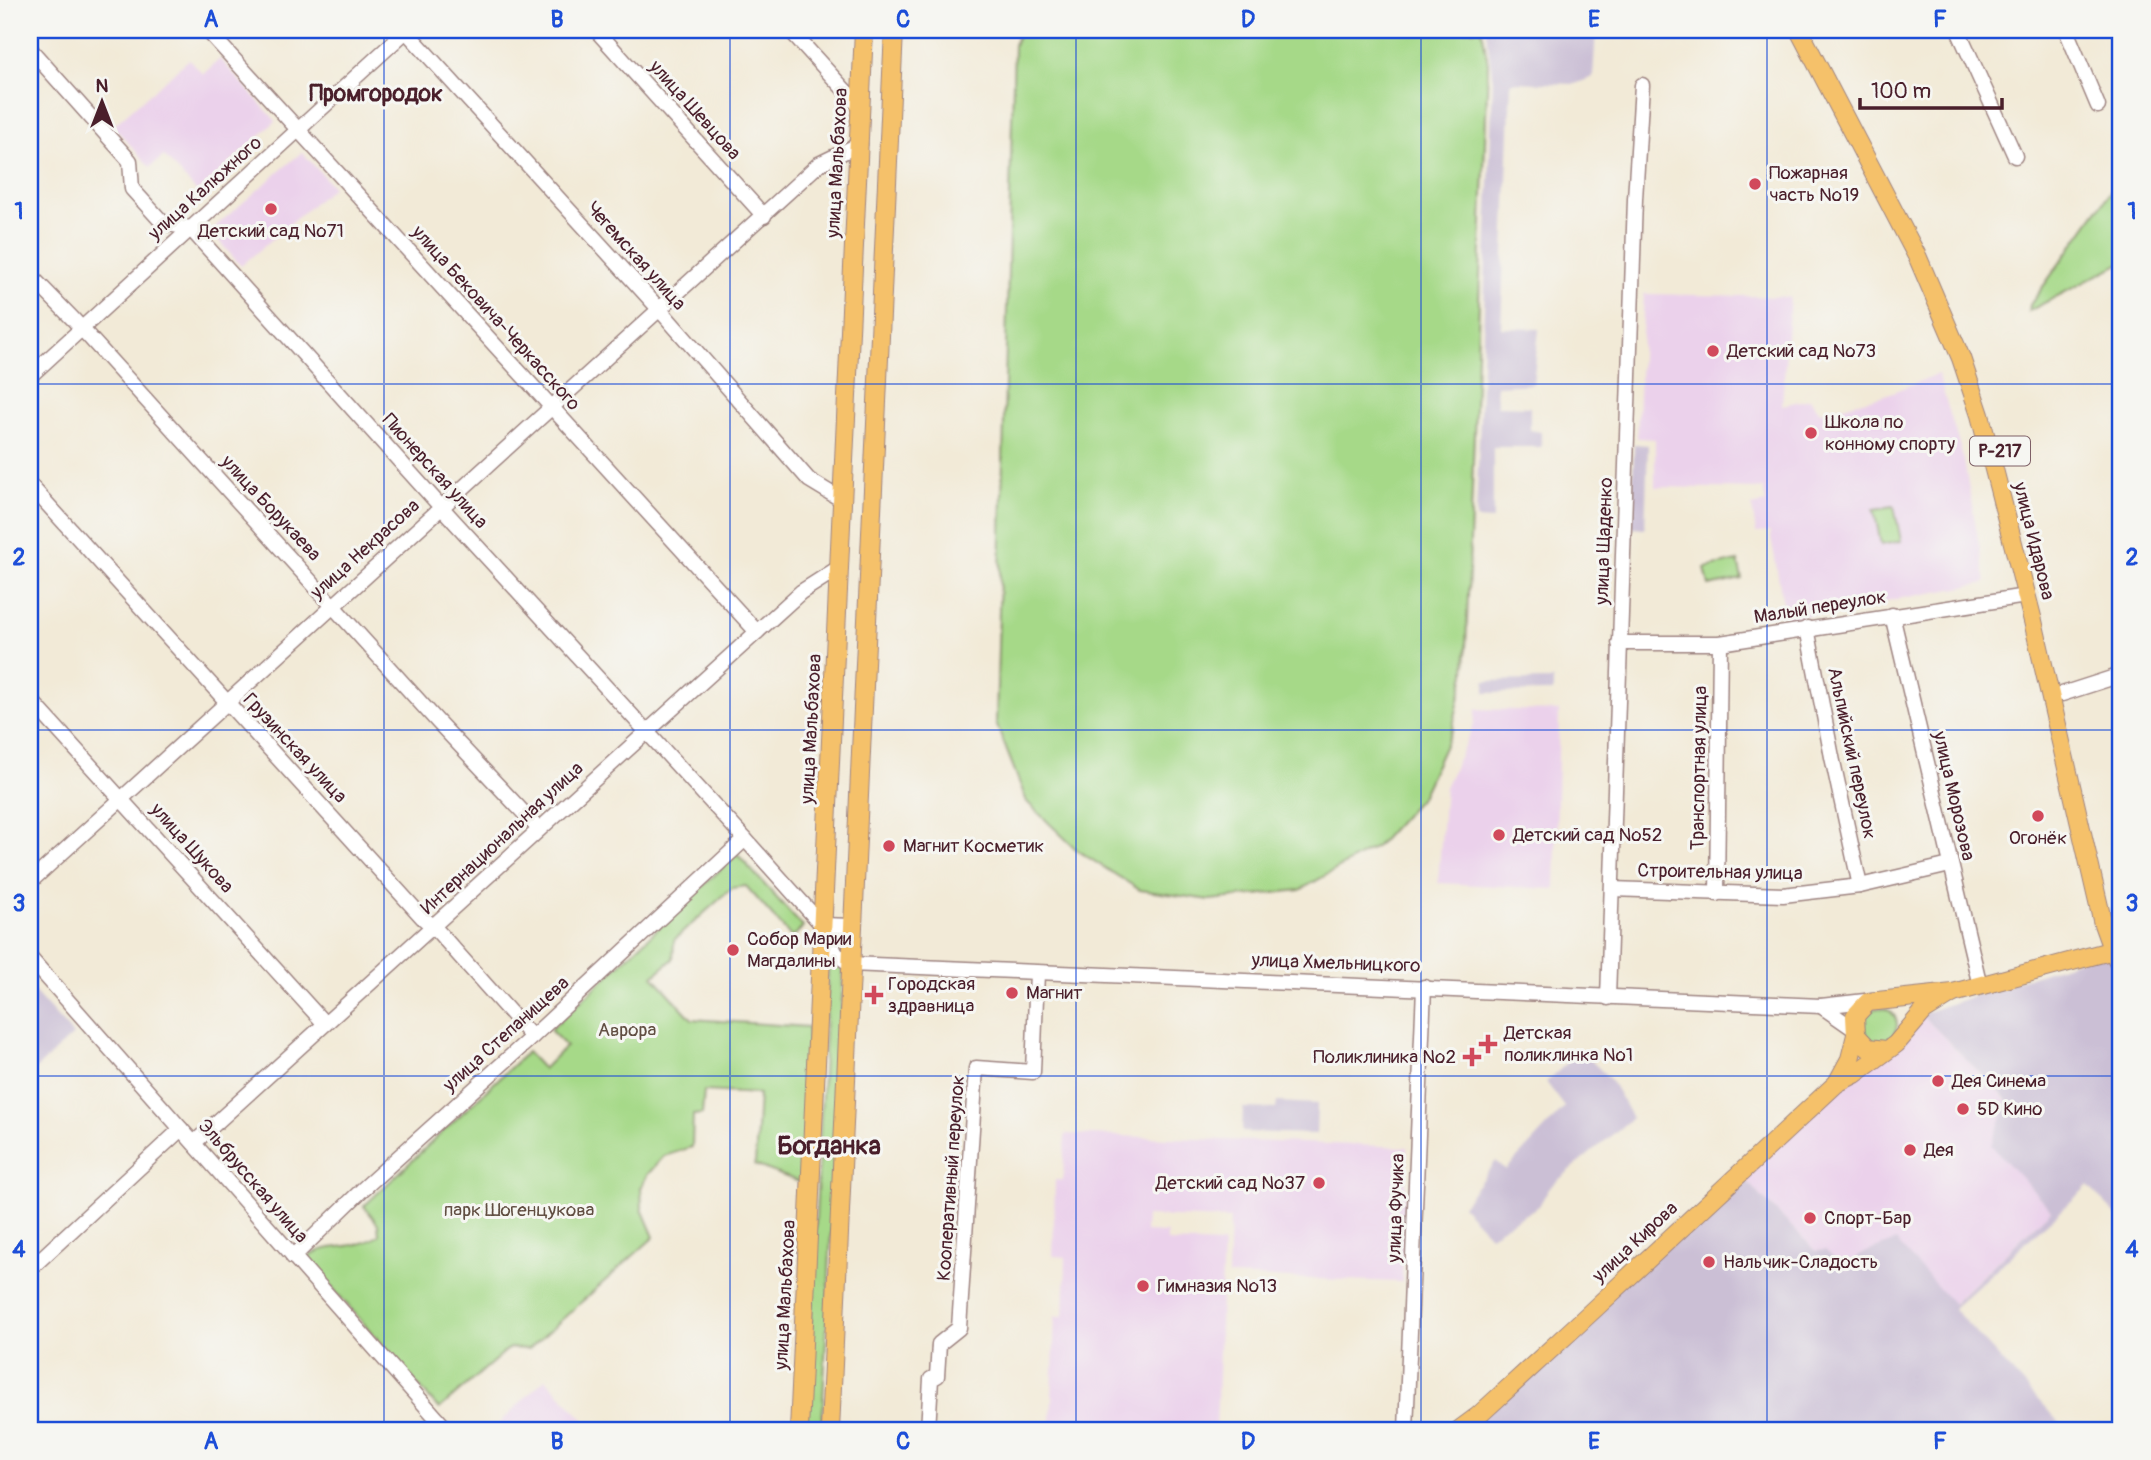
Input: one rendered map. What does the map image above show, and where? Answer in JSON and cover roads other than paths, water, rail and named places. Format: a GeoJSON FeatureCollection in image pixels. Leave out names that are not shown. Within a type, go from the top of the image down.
{"type":"FeatureCollection","features":[{"type":"Feature","properties":{"kind":"main road","name":"улица Мальбахова"},"geometry":{"type":"LineString","coordinates":[[830,1430],[841,1203],[836,960],[822,926],[864,30]]}},
{"type":"Feature","properties":{"kind":"main road","name":"улица Мальбахова"},"geometry":{"type":"LineString","coordinates":[[799,1430],[836,960],[852,926],[894,30]]}},
{"type":"Feature","properties":{"kind":"main road","name":"улица Идарова"},"geometry":{"type":"LineString","coordinates":[[1799,30],[1924,270],[1961,358],[1980,415],[2026,596],[2086,853],[2118,946]]}},
{"type":"Feature","properties":{"kind":"main road","name":"улица Идарова"},"geometry":{"type":"LineString","coordinates":[[1812,30],[1951,302],[1987,400],[2062,694],[2115,921],[2121,967]]}},
{"type":"Feature","properties":{"kind":"main road"},"geometry":{"type":"LineString","coordinates":[[1837,1083],[1850,1059],[1858,1011],[1880,1000],[1953,993],[2118,946]]}},
{"type":"Feature","properties":{"kind":"main road"},"geometry":{"type":"LineString","coordinates":[[1837,1083],[1855,1074],[1896,1044],[1924,1011],[1953,993]]}},
{"type":"Feature","properties":{"kind":"main road"},"geometry":{"type":"LineString","coordinates":[[1880,1000],[1897,1006],[1903,1016],[1903,1034]]}},
{"type":"Feature","properties":{"kind":"main road"},"geometry":{"type":"LineString","coordinates":[[1855,1032],[1868,1048],[1886,1050]]}},
{"type":"Feature","properties":{"kind":"main road","name":"улица Кирова"},"geometry":{"type":"LineString","coordinates":[[1459,1430],[1478,1416],[1837,1083]]}},
{"type":"Feature","properties":{"kind":"street","name":"улица Бековича-Черкасского"},"geometry":{"type":"LineString","coordinates":[[207,30],[757,632]]}},
{"type":"Feature","properties":{"kind":"street","name":"улица Калюжного"},"geometry":{"type":"LineString","coordinates":[[30,376],[406,30]]}},
{"type":"Feature","properties":{"kind":"street","name":"Чегемская улица"},"geometry":{"type":"LineString","coordinates":[[406,30],[660,310],[809,480],[842,500]]}},
{"type":"Feature","properties":{"kind":"street","name":"улица Шевцова"},"geometry":{"type":"LineString","coordinates":[[596,30],[764,216]]}},
{"type":"Feature","properties":{"kind":"street"},"geometry":{"type":"LineString","coordinates":[[790,30],[861,108]]}},
{"type":"Feature","properties":{"kind":"street"},"geometry":{"type":"LineString","coordinates":[[1958,30],[2015,156]]}},
{"type":"Feature","properties":{"kind":"street"},"geometry":{"type":"LineString","coordinates":[[2066,30],[2098,106]]}},
{"type":"Feature","properties":{"kind":"street","name":"Пионерская улица"},"geometry":{"type":"LineString","coordinates":[[30,49],[130,161],[132,189],[163,223],[190,228],[822,926]]}},
{"type":"Feature","properties":{"kind":"street","name":"улица Щаденко"},"geometry":{"type":"LineString","coordinates":[[1608,998],[1635,199],[1643,85]]}},
{"type":"Feature","properties":{"kind":"street","name":"улица Некрасова"},"geometry":{"type":"LineString","coordinates":[[30,882],[819,164],[860,144]]}},
{"type":"Feature","properties":{"kind":"street","name":"улица Борукаева"},"geometry":{"type":"LineString","coordinates":[[30,275],[539,829]]}},
{"type":"Feature","properties":{"kind":"street","name":"Грузинская улица"},"geometry":{"type":"LineString","coordinates":[[30,485],[532,1037]]}},
{"type":"Feature","properties":{"kind":"street","name":"Интернациональная улица"},"geometry":{"type":"LineString","coordinates":[[194,1143],[801,592],[840,567]]}},
{"type":"Feature","properties":{"kind":"street","name":"Малый переулок"},"geometry":{"type":"LineString","coordinates":[[1619,643],[1720,643],[2026,596]]}},
{"type":"Feature","properties":{"kind":"street","name":"улица Морозова"},"geometry":{"type":"LineString","coordinates":[[1892,615],[1980,986]]}},
{"type":"Feature","properties":{"kind":"street","name":"Альпийский переулок"},"geometry":{"type":"LineString","coordinates":[[1807,628],[1860,886]]}},
{"type":"Feature","properties":{"kind":"street","name":"Транспортная улица"},"geometry":{"type":"LineString","coordinates":[[1717,894],[1720,643]]}},
{"type":"Feature","properties":{"kind":"street"},"geometry":{"type":"LineString","coordinates":[[2062,694],[2121,675]]}},
{"type":"Feature","properties":{"kind":"street","name":"улица Шукова"},"geometry":{"type":"LineString","coordinates":[[30,698],[325,1024]]}},
{"type":"Feature","properties":{"kind":"street","name":"улица Степанищева"},"geometry":{"type":"LineString","coordinates":[[293,1256],[745,839]]}},
{"type":"Feature","properties":{"kind":"street","name":"Строительная улица"},"geometry":{"type":"LineString","coordinates":[[1612,889],[1783,895],[1860,886],[1950,865]]}},
{"type":"Feature","properties":{"kind":"street"},"geometry":{"type":"LineString","coordinates":[[822,926],[852,926]]}},
{"type":"Feature","properties":{"kind":"street","name":"Эльбрусская улица"},"geometry":{"type":"LineString","coordinates":[[30,958],[447,1430]]}},
{"type":"Feature","properties":{"kind":"street","name":"улица Хмельницкого"},"geometry":{"type":"LineString","coordinates":[[836,960],[1037,973],[1608,998],[1821,1006],[1880,1000]]}},
{"type":"Feature","properties":{"kind":"street","name":"Кооперативный переулок"},"geometry":{"type":"LineString","coordinates":[[928,1430],[932,1379],[937,1376],[939,1344],[959,1328],[976,1068],[1033,1072],[1037,973]]}},
{"type":"Feature","properties":{"kind":"street","name":"улица Фучика"},"geometry":{"type":"LineString","coordinates":[[1406,1430],[1424,988]]}},
{"type":"Feature","properties":{"kind":"street"},"geometry":{"type":"LineString","coordinates":[[1821,1006],[1855,1032]]}},
{"type":"Feature","properties":{"kind":"street"},"geometry":{"type":"LineString","coordinates":[[30,1269],[181,1129]]}},
{"type":"Feature","properties":{"kind":"place","name":"Пожарная часть №19"},"geometry":{"type":"Point","coordinates":[1755,184]}},
{"type":"Feature","properties":{"kind":"place","name":"Детский сад №71"},"geometry":{"type":"Point","coordinates":[271,209]}},
{"type":"Feature","properties":{"kind":"place","name":"Детский сад №73"},"geometry":{"type":"Point","coordinates":[1713,351]}},
{"type":"Feature","properties":{"kind":"place","name":"Школа по конному спорту"},"geometry":{"type":"Point","coordinates":[1811,433]}},
{"type":"Feature","properties":{"kind":"place","name":"Огонёк"},"geometry":{"type":"Point","coordinates":[2038,816]}},
{"type":"Feature","properties":{"kind":"place","name":"Детский сад №52"},"geometry":{"type":"Point","coordinates":[1499,835]}},
{"type":"Feature","properties":{"kind":"place","name":"Магнит Косметик"},"geometry":{"type":"Point","coordinates":[889,846]}},
{"type":"Feature","properties":{"kind":"place","name":"Собор Марии Магдалины"},"geometry":{"type":"Point","coordinates":[733,950]}},
{"type":"Feature","properties":{"kind":"place","name":"Магнит"},"geometry":{"type":"Point","coordinates":[1012,993]}},
{"type":"Feature","properties":{"kind":"place","name":"Городская здравница"},"geometry":{"type":"Point","coordinates":[874,995]}},
{"type":"Feature","properties":{"kind":"place","name":"Детская поликлинка №1"},"geometry":{"type":"Point","coordinates":[1488,1044]}},
{"type":"Feature","properties":{"kind":"place","name":"Поликлиника №2"},"geometry":{"type":"Point","coordinates":[1472,1057]}},
{"type":"Feature","properties":{"kind":"place","name":"Дея Синема"},"geometry":{"type":"Point","coordinates":[1938,1081]}},
{"type":"Feature","properties":{"kind":"place","name":"5D Кино"},"geometry":{"type":"Point","coordinates":[1963,1109]}},
{"type":"Feature","properties":{"kind":"place","name":"Дея"},"geometry":{"type":"Point","coordinates":[1910,1150]}},
{"type":"Feature","properties":{"kind":"place","name":"Детский сад №37"},"geometry":{"type":"Point","coordinates":[1319,1183]}},
{"type":"Feature","properties":{"kind":"place","name":"Спорт-Бар"},"geometry":{"type":"Point","coordinates":[1810,1218]}},
{"type":"Feature","properties":{"kind":"place","name":"Нальчик-Сладость"},"geometry":{"type":"Point","coordinates":[1709,1262]}},
{"type":"Feature","properties":{"kind":"place","name":"Гимназия №13"},"geometry":{"type":"Point","coordinates":[1143,1286]}},
{"type":"Feature","properties":{"kind":"district","name":"Промгородок"},"geometry":{"type":"Point","coordinates":[376,93]}},
{"type":"Feature","properties":{"kind":"district","name":"Богданка"},"geometry":{"type":"Point","coordinates":[829,1146]}},
{"type":"Feature","properties":{"kind":"park label","name":"Аврора"},"geometry":{"type":"Point","coordinates":[627,1030]}},
{"type":"Feature","properties":{"kind":"park label","name":"парк Шогенцукова"},"geometry":{"type":"Point","coordinates":[519,1210]}}]}
